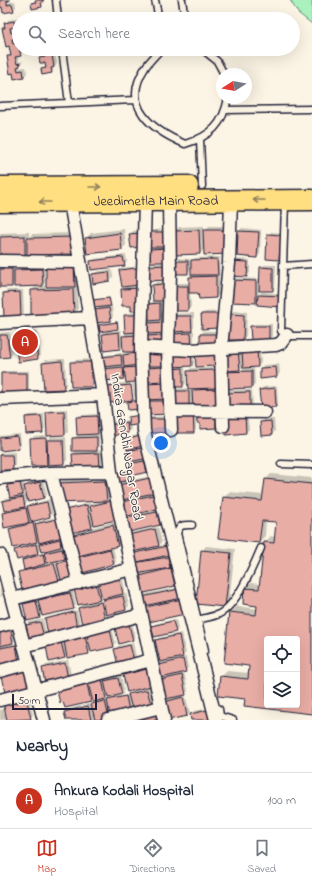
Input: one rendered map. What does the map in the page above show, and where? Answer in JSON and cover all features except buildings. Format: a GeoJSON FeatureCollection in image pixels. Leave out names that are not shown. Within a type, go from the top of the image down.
{"type":"FeatureCollection","features":[{"type":"Feature","properties":{"kind":"main road","name":"Jeedimetla Main Road"},"geometry":{"type":"LineString","coordinates":[[3,194],[202,186],[312,186]]}},
{"type":"Feature","properties":{"kind":"main road","name":"Jeedimetla Main Road"},"geometry":{"type":"LineString","coordinates":[[3,194],[70,202],[312,200]]}},
{"type":"Feature","properties":{"kind":"street"},"geometry":{"type":"LineString","coordinates":[[169,200],[170,272],[168,349],[171,430]]}},
{"type":"Feature","properties":{"kind":"street"},"geometry":{"type":"LineString","coordinates":[[223,426],[221,349],[229,263],[231,200]]}},
{"type":"Feature","properties":{"kind":"street"},"geometry":{"type":"LineString","coordinates":[[145,201],[141,347],[144,431],[216,720]]}},
{"type":"Feature","properties":{"kind":"street","name":"Indira Gandhi Nagar Road"},"geometry":{"type":"LineString","coordinates":[[70,202],[103,395],[111,472],[164,720]]}},
{"type":"Feature","properties":{"kind":"street"},"geometry":{"type":"LineString","coordinates":[[0,261],[80,262]]}},
{"type":"Feature","properties":{"kind":"street"},"geometry":{"type":"LineString","coordinates":[[0,323],[89,318]]}},
{"type":"Feature","properties":{"kind":"street"},"geometry":{"type":"LineString","coordinates":[[141,347],[168,349],[221,349],[276,345],[281,343],[287,336]]}},
{"type":"Feature","properties":{"kind":"street"},"geometry":{"type":"LineString","coordinates":[[0,399],[103,395]]}},
{"type":"Feature","properties":{"kind":"street"},"geometry":{"type":"LineString","coordinates":[[170,411],[265,412]]}},
{"type":"Feature","properties":{"kind":"street"},"geometry":{"type":"LineString","coordinates":[[0,478],[51,473],[111,472]]}},
{"type":"Feature","properties":{"kind":"street"},"geometry":{"type":"LineString","coordinates":[[51,473],[80,582]]}},
{"type":"Feature","properties":{"kind":"street"},"geometry":{"type":"LineString","coordinates":[[0,555],[2,574],[19,621],[24,646],[44,720]]}},
{"type":"Feature","properties":{"kind":"street"},"geometry":{"type":"LineString","coordinates":[[12,599],[132,569]]}},
{"type":"Feature","properties":{"kind":"street"},"geometry":{"type":"LineString","coordinates":[[24,646],[141,615]]}},
{"type":"Feature","properties":{"kind":"street"},"geometry":{"type":"LineString","coordinates":[[0,626],[19,621]]}},
{"type":"Feature","properties":{"kind":"street"},"geometry":{"type":"LineString","coordinates":[[0,700],[151,660]]}},
{"type":"Feature","properties":{"kind":"street"},"geometry":{"type":"LineString","coordinates":[[0,671],[29,663]]}},
{"type":"Feature","properties":{"kind":"street"},"geometry":{"type":"LineString","coordinates":[[108,720],[161,707]]}},
{"type":"Feature","properties":{"kind":"lane"},"geometry":{"type":"LineString","coordinates":[[56,0],[57,12]]}},
{"type":"Feature","properties":{"kind":"lane"},"geometry":{"type":"LineString","coordinates":[[155,0],[158,12]]}},
{"type":"Feature","properties":{"kind":"lane"},"geometry":{"type":"LineString","coordinates":[[182,0],[184,12]]}},
{"type":"Feature","properties":{"kind":"lane"},"geometry":{"type":"LineString","coordinates":[[63,56],[69,103]]}},
{"type":"Feature","properties":{"kind":"lane"},"geometry":{"type":"LineString","coordinates":[[155,56],[145,68],[137,87],[135,100],[141,112],[164,134],[185,144],[200,139],[215,127],[226,110],[227,104]]}},
{"type":"Feature","properties":{"kind":"lane"},"geometry":{"type":"LineString","coordinates":[[210,56],[217,62],[220,68]]}},
{"type":"Feature","properties":{"kind":"lane"},"geometry":{"type":"LineString","coordinates":[[0,106],[135,100]]}},
{"type":"Feature","properties":{"kind":"lane"},"geometry":{"type":"LineString","coordinates":[[226,110],[312,108]]}},
{"type":"Feature","properties":{"kind":"lane"},"geometry":{"type":"LineString","coordinates":[[200,139],[202,186]]}},
{"type":"Feature","properties":{"kind":"lane"},"geometry":{"type":"LineString","coordinates":[[285,200],[280,324],[281,331],[287,336],[312,336]]}},
{"type":"Feature","properties":{"kind":"lane"},"geometry":{"type":"LineString","coordinates":[[283,266],[312,264]]}},
{"type":"Feature","properties":{"kind":"lane"},"geometry":{"type":"LineString","coordinates":[[281,464],[312,465]]}},
{"type":"Feature","properties":{"kind":"lane"},"geometry":{"type":"LineString","coordinates":[[192,525],[182,524],[177,533],[220,716],[233,720]]}},
{"type":"Feature","properties":{"kind":"lane"},"geometry":{"type":"LineString","coordinates":[[198,620],[219,614],[228,608],[253,568],[261,548]]}},
{"type":"Feature","properties":{"kind":"green space"},"geometry":{"type":"Polygon","coordinates":[[[290,0],[312,0],[312,24],[300,15],[300,12],[297,12],[290,0]]]}},
{"type":"Feature","properties":{"kind":"place","name":"Ankura Kodali Hospital"},"geometry":{"type":"Point","coordinates":[25,342]}}]}
